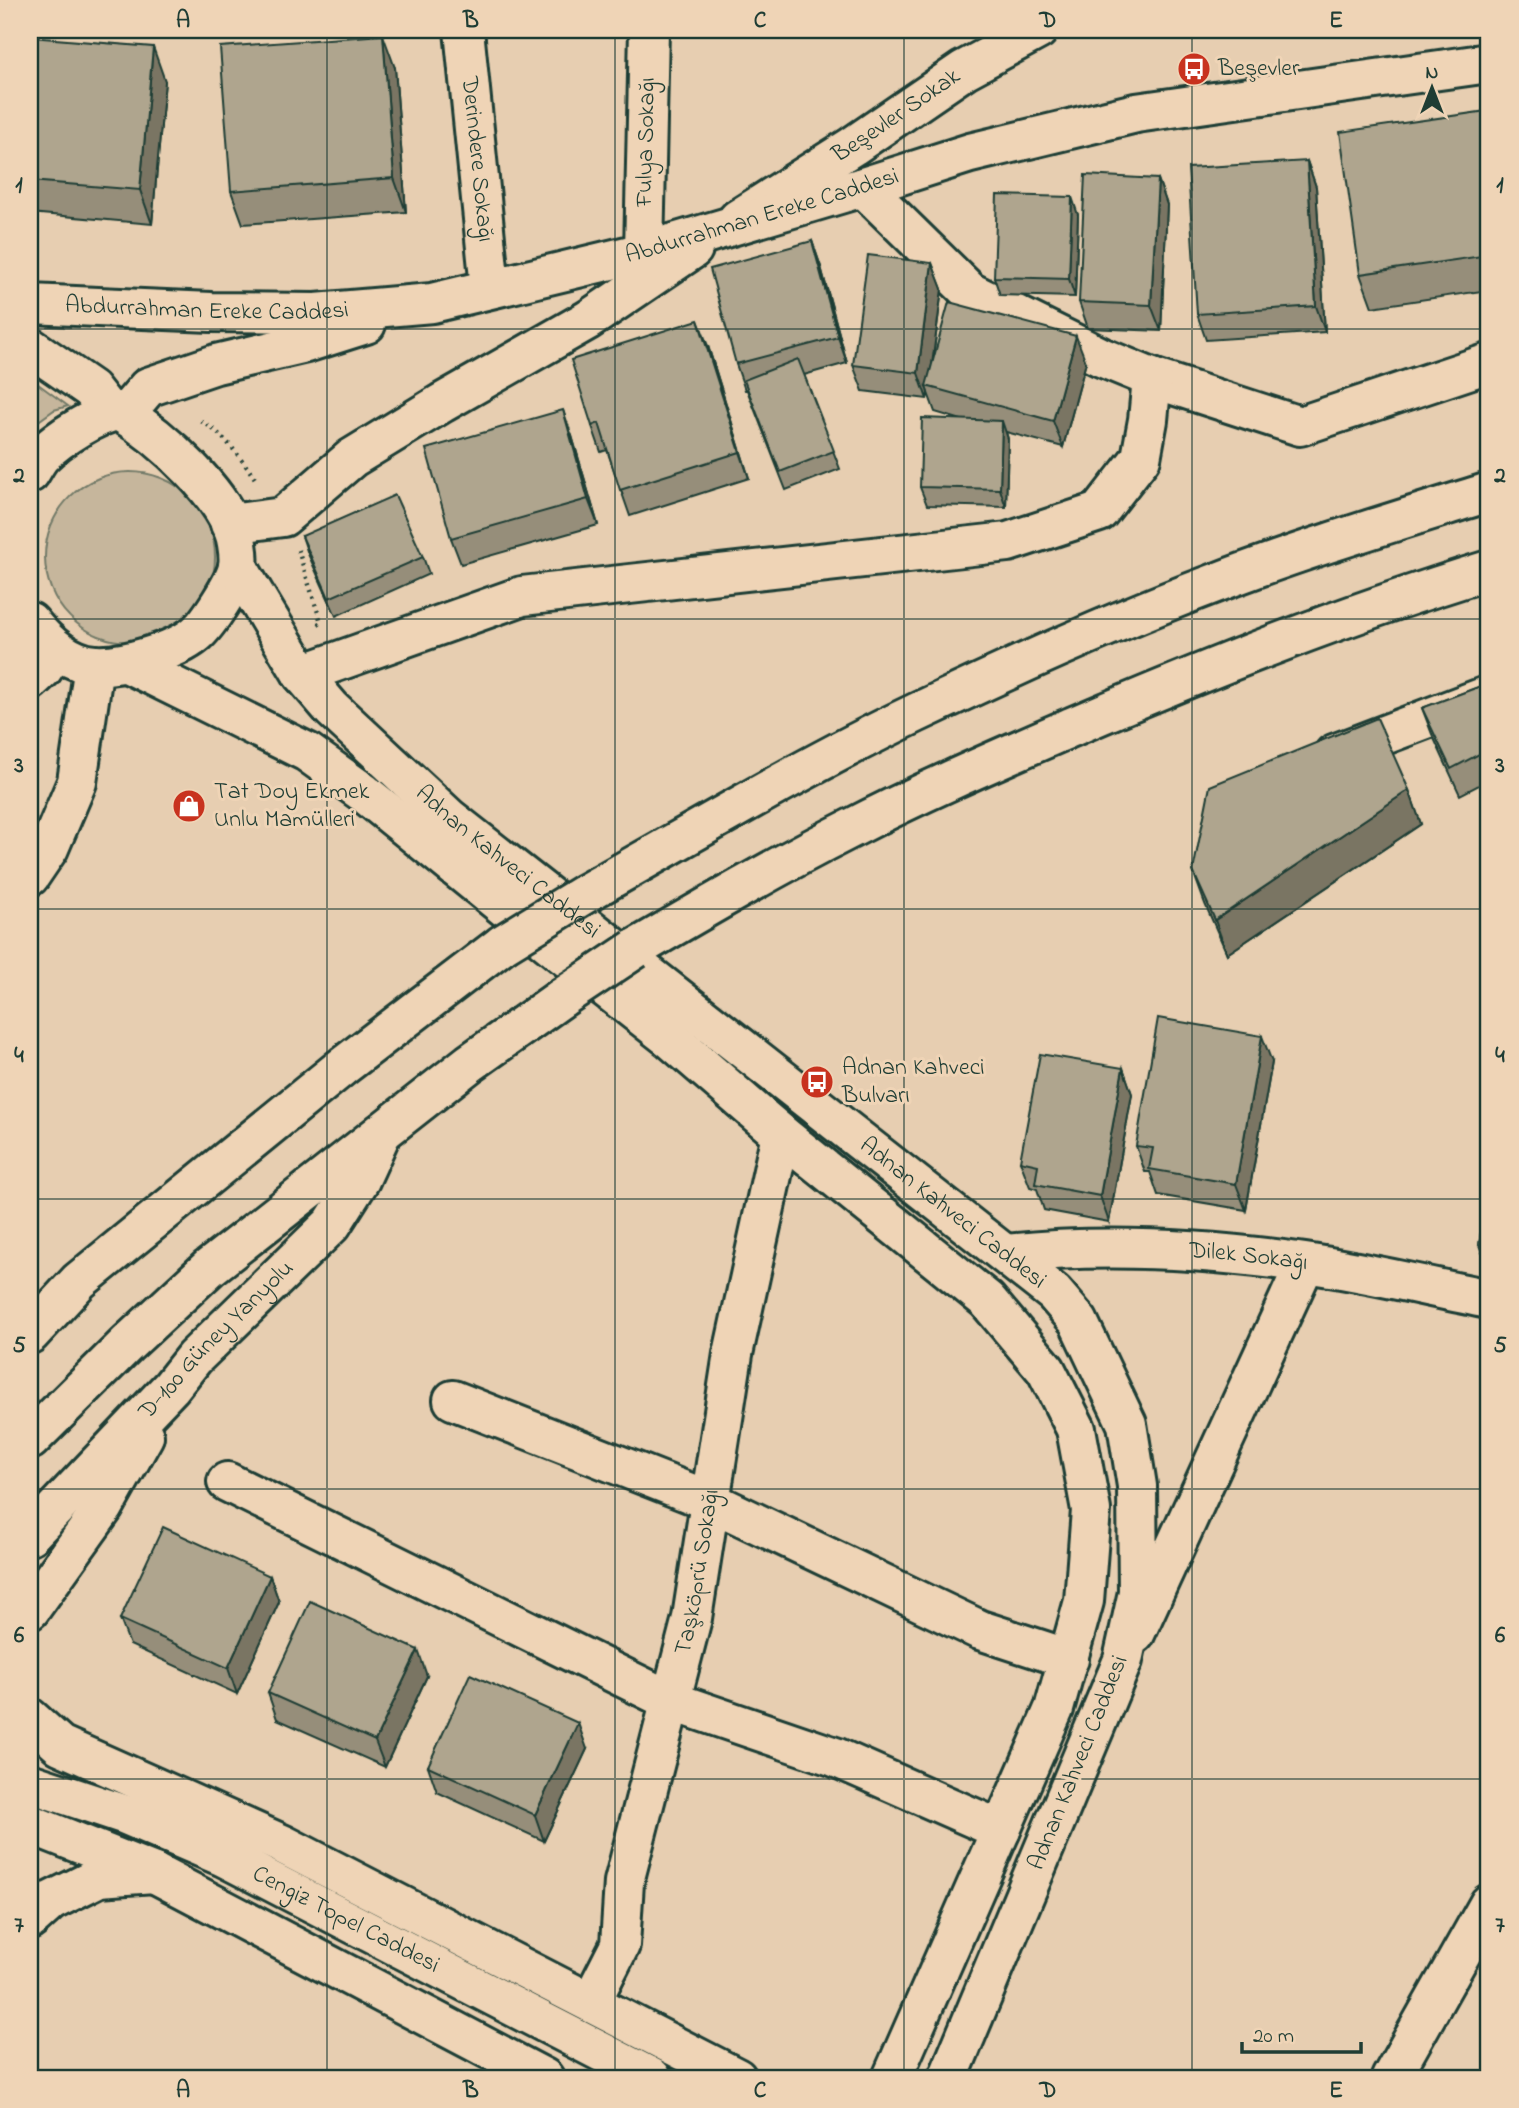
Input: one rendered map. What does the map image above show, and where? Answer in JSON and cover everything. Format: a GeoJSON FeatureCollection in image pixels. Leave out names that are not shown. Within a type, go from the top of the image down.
{"type":"FeatureCollection","features":[{"type":"Feature","properties":{"kind":"main road","name":"Derindere Sokağı"},"geometry":{"type":"LineString","coordinates":[[464,30],[490,288]]}},
{"type":"Feature","properties":{"kind":"main road","name":"Fulya Sokağı"},"geometry":{"type":"LineString","coordinates":[[644,252],[649,30]]}},
{"type":"Feature","properties":{"kind":"main road","name":"Beşevler Sokak"},"geometry":{"type":"LineString","coordinates":[[721,230],[853,146],[964,70],[1038,30]]}},
{"type":"Feature","properties":{"kind":"main road","name":"Abdurrahman Ereke Caddesi"},"geometry":{"type":"LineString","coordinates":[[30,304],[211,312],[316,313],[432,303],[644,252],[970,153],[1136,113],[1489,63]]}},
{"type":"Feature","properties":{"kind":"main road"},"geometry":{"type":"LineString","coordinates":[[863,187],[970,292],[1101,357],[1152,378],[1300,426],[1489,363]]}},
{"type":"Feature","properties":{"kind":"main road"},"geometry":{"type":"LineString","coordinates":[[230,524],[283,517],[352,458],[588,320],[721,230]]}},
{"type":"Feature","properties":{"kind":"main road"},"geometry":{"type":"LineString","coordinates":[[30,473],[42,455],[80,427],[117,413],[148,387],[216,364],[306,343],[432,303]]}},
{"type":"Feature","properties":{"kind":"main road"},"geometry":{"type":"LineString","coordinates":[[30,347],[91,389],[117,413],[149,431],[206,484],[230,524],[237,543],[238,567],[222,600],[196,634],[164,651],[110,664],[77,782],[49,848],[30,876]]}},
{"type":"Feature","properties":{"kind":"main road"},"geometry":{"type":"LineString","coordinates":[[302,674],[522,596],[1008,542],[1099,512],[1142,458],[1152,378]]}},
{"type":"Feature","properties":{"kind":"main road"},"geometry":{"type":"LineString","coordinates":[[30,1326],[79,1281],[342,1067],[503,944],[586,893],[768,791],[915,714],[1069,644],[1213,584],[1334,541],[1489,492]]}},
{"type":"Feature","properties":{"kind":"main road","name":"Adnan Kahveci Caddesi"},"geometry":{"type":"LineString","coordinates":[[238,567],[302,674],[332,709],[449,818],[1054,1293],[1078,1321],[1127,1424],[1138,1486],[1138,1592],[1123,1660],[948,2078]]}},
{"type":"Feature","properties":{"kind":"main road"},"geometry":{"type":"LineString","coordinates":[[30,1440],[127,1343],[209,1268],[470,1063],[635,949],[849,829],[1005,756],[1182,680],[1403,596],[1489,570]]}},
{"type":"Feature","properties":{"kind":"main road"},"geometry":{"type":"LineString","coordinates":[[30,622],[56,650],[30,681]]}},
{"type":"Feature","properties":{"kind":"main road","name":"Adnan Kahveci Caddesi"},"geometry":{"type":"LineString","coordinates":[[56,650],[110,664],[307,752],[364,793],[672,1040],[781,1134],[987,1300],[1046,1370],[1076,1429],[1091,1510],[1084,1601],[1054,1709],[892,2078]]}},
{"type":"Feature","properties":{"kind":"main road"},"geometry":{"type":"LineString","coordinates":[[1299,767],[1489,695]]}},
{"type":"Feature","properties":{"kind":"main road","name":"D-100 Güney Yanyolu"},"geometry":{"type":"LineString","coordinates":[[30,1535],[171,1387],[194,1358],[332,1224],[360,1180],[382,1132]]}},
{"type":"Feature","properties":{"kind":"main road","name":"Taşköprü Sokağı"},"geometry":{"type":"LineString","coordinates":[[591,2002],[620,1945],[624,1882],[692,1618],[733,1354],[781,1134]]}},
{"type":"Feature","properties":{"kind":"main road","name":"Dilek Sokağı"},"geometry":{"type":"LineString","coordinates":[[1006,1254],[1058,1248],[1166,1249],[1305,1264],[1489,1299]]}},
{"type":"Feature","properties":{"kind":"main road"},"geometry":{"type":"LineString","coordinates":[[1123,1660],[1305,1264]]}},
{"type":"Feature","properties":{"kind":"main road"},"geometry":{"type":"LineString","coordinates":[[30,1334],[79,1281]]}},
{"type":"Feature","properties":{"kind":"main road"},"geometry":{"type":"LineString","coordinates":[[30,1610],[104,1507],[171,1387]]}},
{"type":"Feature","properties":{"kind":"main road"},"geometry":{"type":"LineString","coordinates":[[453,1400],[710,1501],[980,1630],[1069,1659]]}},
{"type":"Feature","properties":{"kind":"main road"},"geometry":{"type":"LineString","coordinates":[[227,1482],[671,1701],[835,1757],[1001,1830]]}},
{"type":"Feature","properties":{"kind":"main road"},"geometry":{"type":"LineString","coordinates":[[30,1718],[60,1745],[282,1844],[737,2078]]}},
{"type":"Feature","properties":{"kind":"main road","name":"Cengiz Topel Caddesi"},"geometry":{"type":"LineString","coordinates":[[30,1783],[126,1815],[224,1857],[652,2078]]}},
{"type":"Feature","properties":{"kind":"main road","name":"Cengiz Topel Caddesi"},"geometry":{"type":"LineString","coordinates":[[30,1802],[164,1849],[616,2078]]}},
{"type":"Feature","properties":{"kind":"main road"},"geometry":{"type":"LineString","coordinates":[[30,1824],[154,1873],[544,2078]]}},
{"type":"Feature","properties":{"kind":"main road"},"geometry":{"type":"LineString","coordinates":[[30,1920],[51,1901],[99,1877],[154,1873]]}},
{"type":"Feature","properties":{"kind":"main road"},"geometry":{"type":"LineString","coordinates":[[1391,2078],[1489,1904]]}},
{"type":"Feature","properties":{"kind":"shaded area"},"geometry":{"type":"Polygon","coordinates":[[[30,378],[68,406],[54,410],[30,427],[30,378]]]}},
{"type":"Feature","properties":{"kind":"shaded area"},"geometry":{"type":"Polygon","coordinates":[[[130,472],[163,478],[190,497],[209,524],[215,557],[209,590],[190,617],[163,636],[130,642],[97,636],[70,617],[51,590],[45,557],[51,524],[70,497],[97,478],[130,472]]]}},
{"type":"Feature","properties":{"kind":"building"},"geometry":{"type":"Polygon","coordinates":[[[383,35],[394,178],[231,191],[220,47],[383,35]]]}},
{"type":"Feature","properties":{"kind":"building"},"geometry":{"type":"Polygon","coordinates":[[[30,37],[153,47],[140,190],[30,181],[30,37]]]}},
{"type":"Feature","properties":{"kind":"building"},"geometry":{"type":"Polygon","coordinates":[[[1487,111],[1489,255],[1360,274],[1340,132],[1487,111]]]}},
{"type":"Feature","properties":{"kind":"building"},"geometry":{"type":"Polygon","coordinates":[[[1307,161],[1316,306],[1197,314],[1188,168],[1307,161]]]}},
{"type":"Feature","properties":{"kind":"building"},"geometry":{"type":"Polygon","coordinates":[[[1085,175],[1158,179],[1151,305],[1079,302],[1085,175]]]}},
{"type":"Feature","properties":{"kind":"building"},"geometry":{"type":"Polygon","coordinates":[[[997,195],[1072,197],[1069,279],[994,277],[997,195]]]}},
{"type":"Feature","properties":{"kind":"building"},"geometry":{"type":"Polygon","coordinates":[[[812,241],[838,337],[736,364],[710,269],[812,241]]]}},
{"type":"Feature","properties":{"kind":"building"},"geometry":{"type":"Polygon","coordinates":[[[868,255],[932,263],[918,373],[853,365],[868,255]]]}},
{"type":"Feature","properties":{"kind":"building"},"geometry":{"type":"Polygon","coordinates":[[[949,302],[1076,336],[1053,421],[926,386],[949,302]]]}},
{"type":"Feature","properties":{"kind":"building"},"geometry":{"type":"Polygon","coordinates":[[[698,320],[740,452],[620,490],[599,423],[592,426],[571,360],[698,320]]]}},
{"type":"Feature","properties":{"kind":"building"},"geometry":{"type":"Polygon","coordinates":[[[798,359],[834,451],[780,472],[744,380],[798,359]]]}},
{"type":"Feature","properties":{"kind":"building"},"geometry":{"type":"Polygon","coordinates":[[[563,410],[588,499],[451,538],[426,449],[563,410]]]}},
{"type":"Feature","properties":{"kind":"building"},"geometry":{"type":"Polygon","coordinates":[[[922,418],[1002,421],[1000,489],[920,487],[922,418]]]}},
{"type":"Feature","properties":{"kind":"building"},"geometry":{"type":"Polygon","coordinates":[[[395,495],[423,557],[329,598],[302,536],[395,495]]]}},
{"type":"Feature","properties":{"kind":"building"},"geometry":{"type":"Polygon","coordinates":[[[1489,683],[1489,749],[1451,769],[1422,708],[1489,683]]]}},
{"type":"Feature","properties":{"kind":"building"},"geometry":{"type":"Polygon","coordinates":[[[1377,718],[1409,790],[1215,920],[1193,871],[1210,786],[1377,718]]]}},
{"type":"Feature","properties":{"kind":"building"},"geometry":{"type":"Polygon","coordinates":[[[1158,1018],[1262,1036],[1236,1184],[1149,1169],[1153,1148],[1136,1146],[1158,1018]]]}},
{"type":"Feature","properties":{"kind":"building"},"geometry":{"type":"Polygon","coordinates":[[[1040,1054],[1123,1068],[1100,1196],[1035,1184],[1038,1165],[1020,1161],[1040,1054]]]}},
{"type":"Feature","properties":{"kind":"building"},"geometry":{"type":"Polygon","coordinates":[[[1489,1183],[1489,1246],[1479,1245],[1489,1183]]]}},
{"type":"Feature","properties":{"kind":"building"},"geometry":{"type":"Polygon","coordinates":[[[163,1527],[270,1576],[228,1668],[120,1619],[163,1527]]]}},
{"type":"Feature","properties":{"kind":"building"},"geometry":{"type":"Polygon","coordinates":[[[310,1601],[418,1650],[375,1741],[268,1693],[310,1601]]]}},
{"type":"Feature","properties":{"kind":"building"},"geometry":{"type":"Polygon","coordinates":[[[470,1674],[578,1723],[535,1815],[428,1766],[470,1674]]]}},
{"type":"Feature","properties":{"kind":"place","name":"Beşevler"},"geometry":{"type":"Point","coordinates":[1194,69]}},
{"type":"Feature","properties":{"kind":"place","name":"Tat Doy Ekmek Unlu Mamülleri"},"geometry":{"type":"Point","coordinates":[189,806]}},
{"type":"Feature","properties":{"kind":"place","name":"Adnan Kahveci Bulvarı"},"geometry":{"type":"Point","coordinates":[817,1082]}}]}
